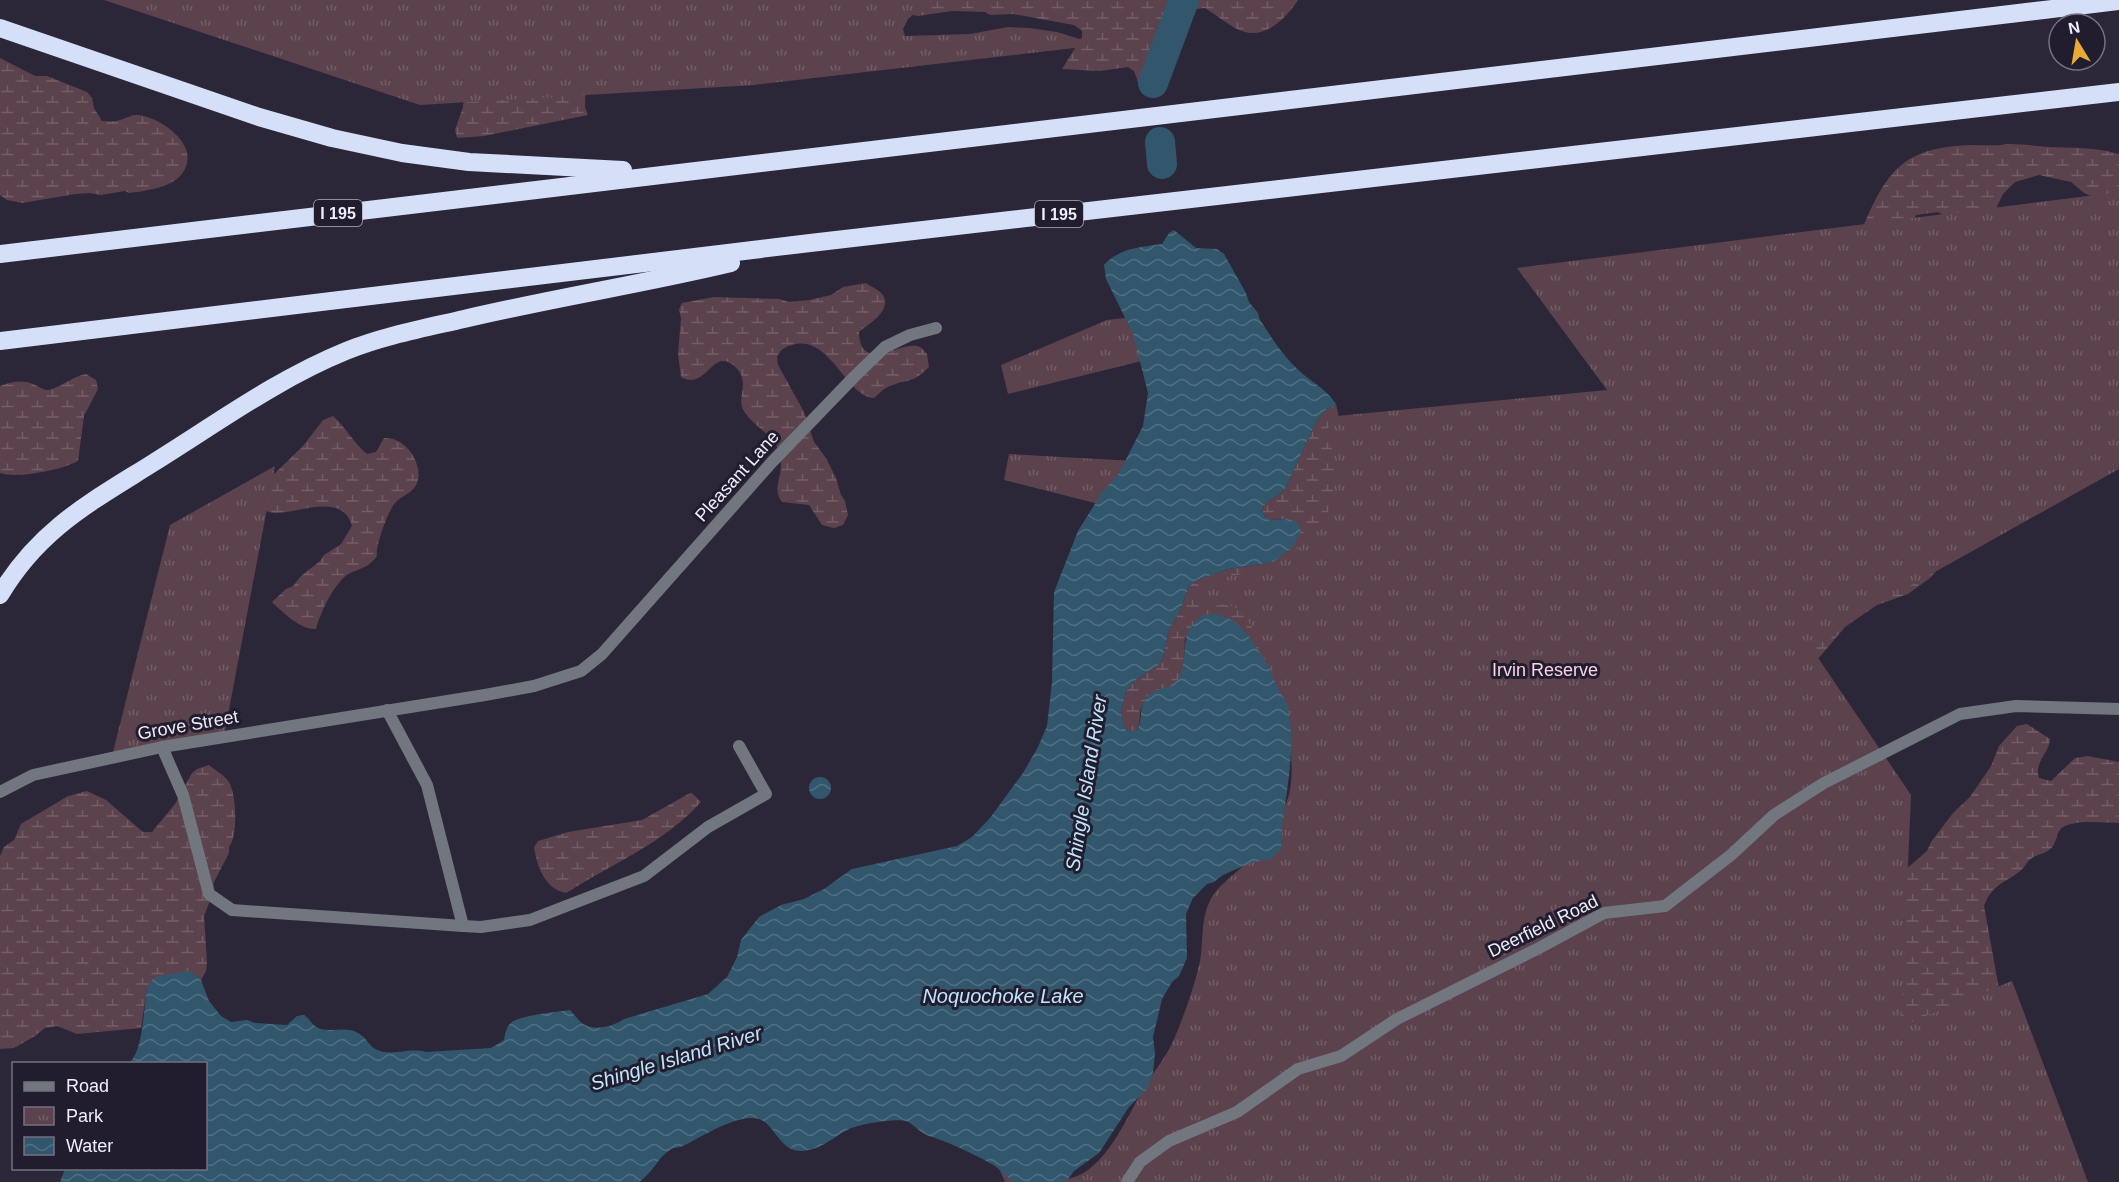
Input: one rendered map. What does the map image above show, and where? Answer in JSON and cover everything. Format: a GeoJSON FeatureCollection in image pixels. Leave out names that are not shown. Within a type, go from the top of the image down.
{"type":"FeatureCollection","features":[{"type":"Feature","properties":{"kind":"highway","name":"I 195"},"geometry":{"type":"LineString","coordinates":[[0,254],[2119,2]]}},
{"type":"Feature","properties":{"kind":"highway"},"geometry":{"type":"LineString","coordinates":[[0,28],[259,117],[364,145],[469,162],[675,172]]}},
{"type":"Feature","properties":{"kind":"highway","name":"I 195"},"geometry":{"type":"LineString","coordinates":[[0,341],[810,243],[2119,92]]}},
{"type":"Feature","properties":{"kind":"highway"},"geometry":{"type":"LineString","coordinates":[[0,594],[32,550],[49,532],[284,381],[325,360],[431,326],[551,300],[661,280],[810,243]]}},
{"type":"Feature","properties":{"kind":"street","name":"Pleasant Lane"},"geometry":{"type":"LineString","coordinates":[[581,671],[602,654],[772,462],[885,347],[910,334],[936,328]]}},
{"type":"Feature","properties":{"kind":"street","name":"Grove Street"},"geometry":{"type":"LineString","coordinates":[[0,792],[33,775],[162,747],[524,688],[581,671]]}},
{"type":"Feature","properties":{"kind":"street","name":"Deerfield Road"},"geometry":{"type":"LineString","coordinates":[[1128,1182],[1140,1162],[1169,1141],[1237,1112],[1298,1069],[1341,1056],[1397,1019],[1604,913],[1665,906],[1731,855],[1774,815],[1824,783],[1960,714],[2016,706],[2119,709]]}},
{"type":"Feature","properties":{"kind":"street"},"geometry":{"type":"LineString","coordinates":[[387,710],[427,785],[463,926]]}},
{"type":"Feature","properties":{"kind":"street"},"geometry":{"type":"LineString","coordinates":[[162,747],[183,795],[209,894],[232,910],[481,927],[530,920],[644,876],[708,827],[766,794],[739,746]]}},
{"type":"Feature","properties":{"kind":"green space"},"geometry":{"type":"Polygon","coordinates":[[[104,0],[931,0],[908,19],[903,29],[905,36],[970,34],[1008,27],[1057,32],[1092,44],[1083,47],[754,85],[420,105],[104,0]]]}},
{"type":"Feature","properties":{"kind":"green space"},"geometry":{"type":"Polygon","coordinates":[[[587,0],[585,107],[588,115],[484,136],[457,138],[455,130],[463,107],[468,65],[587,0]]]}},
{"type":"Feature","properties":{"kind":"green space"},"geometry":{"type":"Polygon","coordinates":[[[905,0],[1298,0],[1283,19],[1269,29],[1253,33],[1235,28],[1205,8],[1187,10],[1178,21],[1161,75],[1150,85],[1138,82],[1134,71],[1128,67],[1100,71],[1062,69],[1082,37],[1082,31],[1074,25],[1013,14],[990,15],[985,12],[952,11],[918,16],[908,14],[905,0]]]}},
{"type":"Feature","properties":{"kind":"green space"},"geometry":{"type":"Polygon","coordinates":[[[0,58],[35,76],[47,76],[87,92],[102,121],[116,121],[138,115],[148,117],[169,128],[178,136],[188,155],[187,165],[181,175],[164,186],[150,190],[101,195],[75,194],[22,203],[7,200],[0,195],[0,58]]]}},
{"type":"Feature","properties":{"kind":"green space"},"geometry":{"type":"Polygon","coordinates":[[[2010,144],[2092,149],[2119,154],[2119,201],[2098,199],[2084,193],[2071,182],[2039,175],[2015,182],[2003,194],[1990,221],[1962,226],[1938,212],[1916,215],[1912,224],[2119,426],[1943,563],[1930,578],[1908,594],[1877,605],[1845,627],[1812,666],[1755,616],[1862,230],[1880,191],[1901,165],[1914,157],[1949,147],[2010,144]]]}},
{"type":"Feature","properties":{"kind":"green space","name":"Irvin Reserve"},"geometry":{"type":"Polygon","coordinates":[[[2119,192],[2119,469],[1808,643],[1911,795],[1901,1026],[2012,981],[2088,1182],[1005,1182],[998,1166],[1066,1179],[1080,1175],[1092,1167],[1113,1142],[1168,1051],[1178,1030],[1199,966],[1204,918],[1212,897],[1254,855],[1282,812],[1289,795],[1292,776],[1291,755],[1283,711],[1270,670],[1253,630],[1243,614],[1235,607],[1200,600],[1199,594],[1206,585],[1215,580],[1253,571],[1284,557],[1310,538],[1321,525],[1328,511],[1334,485],[1334,465],[1327,417],[1607,390],[1517,268],[2119,192]]]}},
{"type":"Feature","properties":{"kind":"green space"},"geometry":{"type":"Polygon","coordinates":[[[866,283],[882,294],[885,305],[879,316],[859,332],[861,345],[866,351],[874,354],[903,347],[920,347],[927,354],[929,367],[923,373],[914,379],[888,387],[874,398],[864,395],[855,388],[829,358],[808,345],[796,344],[787,347],[780,351],[777,357],[778,365],[804,412],[814,442],[826,458],[845,501],[848,515],[843,525],[834,528],[822,525],[809,505],[782,502],[779,498],[777,490],[781,467],[780,456],[773,441],[744,411],[741,401],[742,377],[733,365],[726,361],[720,362],[697,379],[690,380],[681,377],[678,354],[681,318],[679,309],[682,303],[714,297],[779,299],[789,302],[809,300],[831,295],[843,287],[866,283]]]}},
{"type":"Feature","properties":{"kind":"green space"},"geometry":{"type":"Polygon","coordinates":[[[1125,318],[1131,329],[1166,355],[1008,394],[1001,365],[1107,320],[1125,318]]]}},
{"type":"Feature","properties":{"kind":"green space"},"geometry":{"type":"Polygon","coordinates":[[[86,374],[96,380],[98,389],[84,416],[78,461],[62,468],[39,473],[7,475],[0,473],[0,386],[21,381],[50,390],[86,374]]]}},
{"type":"Feature","properties":{"kind":"green space"},"geometry":{"type":"Polygon","coordinates":[[[1336,404],[1349,463],[1292,697],[1185,638],[1183,665],[1179,679],[1171,686],[1150,695],[1141,709],[1135,732],[1125,729],[1121,712],[1126,691],[1136,680],[1158,665],[1163,657],[1169,629],[1180,611],[1189,586],[1197,580],[1229,569],[1273,562],[1287,519],[1269,520],[1263,514],[1262,508],[1285,489],[1317,420],[1327,409],[1336,404]]]}},
{"type":"Feature","properties":{"kind":"green space"},"geometry":{"type":"Polygon","coordinates":[[[333,416],[367,454],[376,452],[384,438],[391,438],[405,445],[414,458],[419,473],[414,488],[392,507],[380,537],[377,556],[368,565],[344,577],[325,606],[316,629],[310,629],[292,620],[272,602],[286,589],[293,586],[324,555],[341,544],[352,526],[347,516],[340,510],[330,507],[275,513],[261,509],[272,476],[303,446],[323,420],[333,416]]]}},
{"type":"Feature","properties":{"kind":"green space"},"geometry":{"type":"Polygon","coordinates":[[[1009,454],[1135,461],[1099,504],[1004,480],[1009,454]]]}},
{"type":"Feature","properties":{"kind":"green space"},"geometry":{"type":"Polygon","coordinates":[[[275,466],[224,736],[111,760],[170,525],[275,466]]]}},
{"type":"Feature","properties":{"kind":"green space"},"geometry":{"type":"Polygon","coordinates":[[[2027,724],[2050,739],[2038,767],[2039,778],[2051,781],[2075,758],[2088,756],[2119,762],[2119,823],[2083,822],[2063,827],[2052,847],[2030,859],[2020,871],[1995,888],[1987,898],[1984,906],[2004,1016],[1135,1182],[1905,870],[1927,851],[1953,813],[1970,797],[1991,766],[1999,746],[2017,726],[2027,724]]]}},
{"type":"Feature","properties":{"kind":"green space"},"geometry":{"type":"Polygon","coordinates":[[[209,765],[228,781],[231,787],[235,805],[235,825],[229,853],[214,882],[213,893],[204,916],[207,962],[206,971],[201,980],[192,972],[147,988],[141,1028],[77,1034],[57,1026],[45,1028],[14,1048],[0,1049],[0,856],[4,847],[14,840],[21,824],[68,796],[87,791],[106,800],[143,832],[152,832],[175,804],[192,773],[209,765]]]}},
{"type":"Feature","properties":{"kind":"green space"},"geometry":{"type":"Polygon","coordinates":[[[690,793],[701,802],[671,829],[637,852],[566,893],[553,887],[543,876],[534,847],[538,841],[568,832],[642,820],[690,793]]]}},
{"type":"Feature","properties":{"kind":"water","name":"Noquochoke Lake"},"geometry":{"type":"Polygon","coordinates":[[[1174,230],[1196,248],[1217,249],[1224,254],[1249,302],[1279,348],[1297,369],[1325,391],[1336,404],[1327,409],[1317,420],[1285,489],[1262,508],[1263,514],[1269,520],[1287,519],[1297,522],[1301,531],[1292,548],[1273,562],[1229,569],[1197,580],[1189,586],[1180,611],[1169,629],[1163,657],[1158,665],[1136,680],[1126,691],[1121,712],[1125,729],[1135,732],[1138,728],[1142,706],[1149,694],[1172,684],[1179,677],[1189,629],[1206,614],[1224,617],[1236,623],[1251,640],[1286,702],[1291,726],[1290,761],[1281,849],[1271,859],[1250,863],[1223,875],[1207,884],[1193,898],[1186,914],[1187,958],[1179,976],[1172,982],[1162,999],[1153,1037],[1155,1053],[1153,1073],[1147,1089],[1129,1107],[1099,1153],[1063,1182],[1017,1182],[988,1162],[927,1135],[906,1121],[886,1121],[854,1127],[820,1146],[801,1151],[794,1150],[783,1143],[766,1123],[748,1118],[724,1125],[683,1146],[672,1149],[639,1182],[60,1182],[65,1170],[207,1170],[207,1062],[129,1062],[137,1051],[140,1041],[147,988],[152,980],[159,976],[192,972],[201,980],[209,1001],[221,1016],[231,1022],[247,1020],[255,1023],[287,1025],[297,1016],[304,1015],[321,1029],[349,1030],[358,1033],[372,1047],[384,1052],[491,1048],[504,1040],[510,1024],[523,1017],[570,1010],[585,1025],[600,1028],[708,994],[727,977],[737,957],[741,940],[759,917],[781,905],[804,899],[824,889],[852,869],[957,846],[972,837],[990,818],[1023,773],[1047,726],[1052,682],[1054,592],[1078,531],[1101,494],[1119,473],[1143,426],[1148,393],[1133,334],[1106,279],[1104,265],[1123,252],[1138,247],[1162,244],[1169,233],[1174,230]]]}},
{"type":"Feature","properties":{"kind":"water"},"geometry":{"type":"Polygon","coordinates":[[[816,777],[824,777],[831,784],[831,792],[824,799],[816,799],[809,792],[809,784],[816,777]]]}},
{"type":"Feature","properties":{"kind":"waterway","name":"Shingle Island River"},"geometry":{"type":"LineString","coordinates":[[1153,83],[1184,0]]}},
{"type":"Feature","properties":{"kind":"waterway","name":"Shingle Island River"},"geometry":{"type":"LineString","coordinates":[[1160,142],[1162,164]]}}]}
